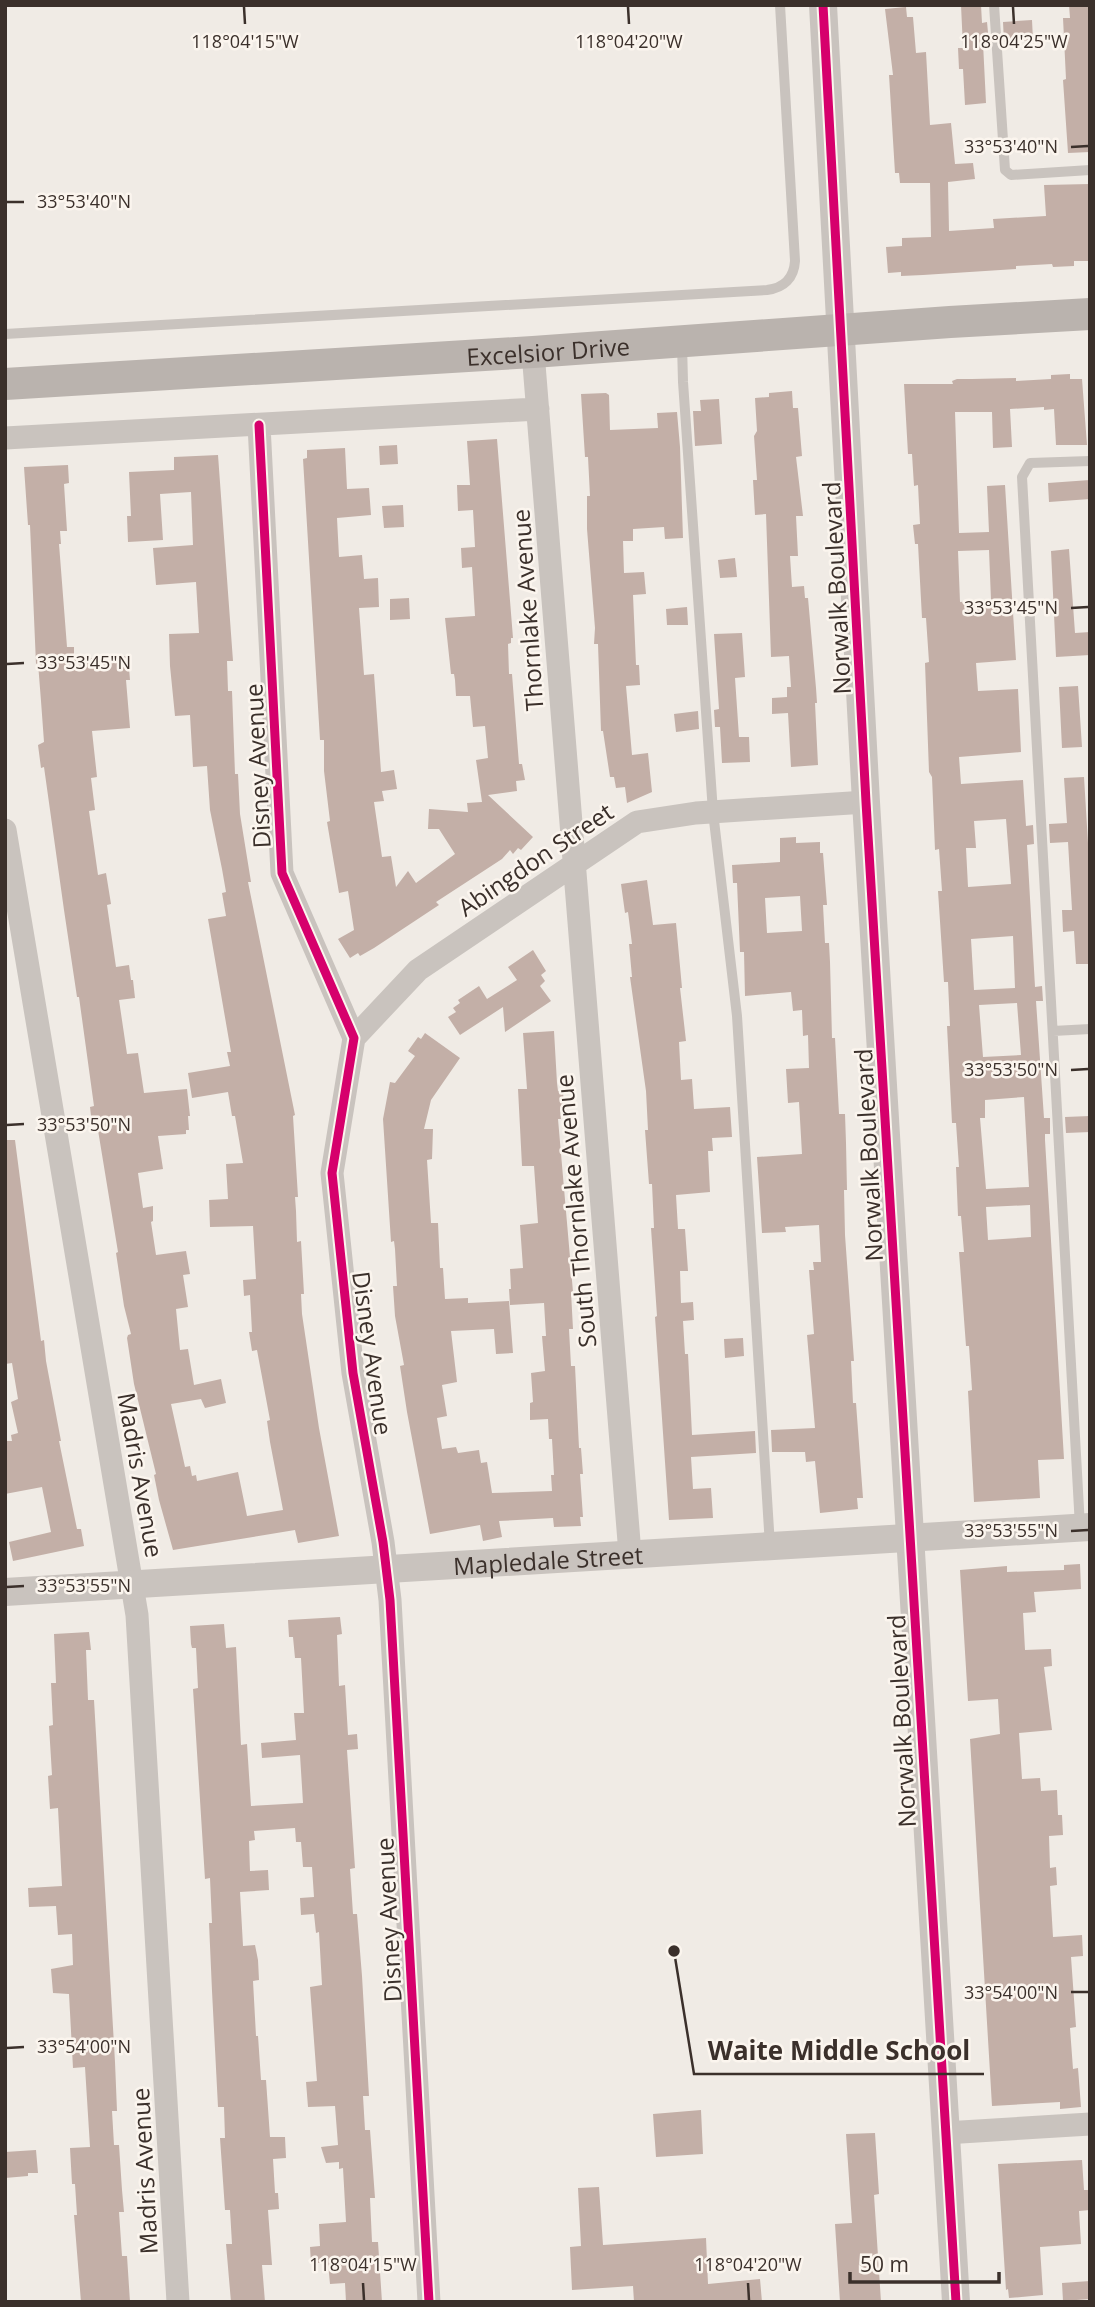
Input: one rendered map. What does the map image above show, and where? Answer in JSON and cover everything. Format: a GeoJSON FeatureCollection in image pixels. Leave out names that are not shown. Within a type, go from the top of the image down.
{"type":"FeatureCollection","features":[{"type":"Feature","properties":{"kind":"main road","name":"Excelsior Drive"},"geometry":{"type":"LineString","coordinates":[[5,384],[1090,314]]}},
{"type":"Feature","properties":{"kind":"street","name":"Norwalk Boulevard"},"geometry":{"type":"LineString","coordinates":[[823,5],[866,802],[956,2302]]}},
{"type":"Feature","properties":{"kind":"street","name":"Thornlake Avenue"},"geometry":{"type":"LineString","coordinates":[[533,352],[573,863]]}},
{"type":"Feature","properties":{"kind":"street"},"geometry":{"type":"LineString","coordinates":[[5,438],[538,409]]}},
{"type":"Feature","properties":{"kind":"street","name":"Disney Avenue"},"geometry":{"type":"LineString","coordinates":[[259,425],[282,873],[354,1038],[332,1173],[353,1373],[387,1569],[429,2302]]}},
{"type":"Feature","properties":{"kind":"street","name":"Abingdon Street"},"geometry":{"type":"LineString","coordinates":[[354,1038],[418,971],[573,863],[637,822],[713,812],[866,802]]}},
{"type":"Feature","properties":{"kind":"street","name":"Madris Avenue"},"geometry":{"type":"LineString","coordinates":[[5,830],[137,1615],[178,2302]]}},
{"type":"Feature","properties":{"kind":"street","name":"South Thornlake Avenue"},"geometry":{"type":"LineString","coordinates":[[573,863],[630,1554]]}},
{"type":"Feature","properties":{"kind":"street","name":"Mapledale Street"},"geometry":{"type":"LineString","coordinates":[[5,1592],[1085,1527]]}},
{"type":"Feature","properties":{"kind":"street"},"geometry":{"type":"LineString","coordinates":[[945,2133],[1090,2124]]}},
{"type":"Feature","properties":{"kind":"lane"},"geometry":{"type":"LineString","coordinates":[[5,334],[753,291],[780,287],[793,274],[796,261],[780,5]]}},
{"type":"Feature","properties":{"kind":"lane"},"geometry":{"type":"LineString","coordinates":[[994,5],[1005,170],[1011,175],[1090,170]]}},
{"type":"Feature","properties":{"kind":"lane"},"geometry":{"type":"LineString","coordinates":[[682,341],[713,812],[737,1016],[770,1546]]}},
{"type":"Feature","properties":{"kind":"lane"},"geometry":{"type":"LineString","coordinates":[[1085,1527],[1053,1031],[1022,477],[1030,463],[1090,461]]}},
{"type":"Feature","properties":{"kind":"lane"},"geometry":{"type":"LineString","coordinates":[[1053,1031],[1090,1029]]}},
{"type":"Feature","properties":{"kind":"building"},"geometry":{"type":"Polygon","coordinates":[[[961,5],[981,5],[982,23],[987,22],[989,43],[983,43],[986,103],[965,105],[963,69],[959,69],[958,48],[963,48],[961,5]]]}},
{"type":"Feature","properties":{"kind":"building"},"geometry":{"type":"Polygon","coordinates":[[[1069,5],[1090,5],[1090,152],[1068,153],[1063,80],[1066,79],[1063,18],[1070,18],[1069,5]]]}},
{"type":"Feature","properties":{"kind":"building"},"geometry":{"type":"Polygon","coordinates":[[[906,7],[907,17],[913,17],[916,53],[926,52],[930,125],[951,123],[955,164],[973,163],[975,179],[948,182],[949,231],[994,228],[993,219],[1046,216],[1044,185],[1090,184],[1090,261],[1074,261],[1074,266],[1016,266],[1016,269],[923,275],[901,276],[901,272],[888,273],[886,247],[902,246],[902,238],[931,237],[930,183],[900,183],[899,173],[895,173],[889,75],[893,75],[885,9],[906,7]]]}},
{"type":"Feature","properties":{"kind":"building"},"geometry":{"type":"Polygon","coordinates":[[[1032,20],[1033,40],[1004,42],[1003,22],[1032,20]]]}},
{"type":"Feature","properties":{"kind":"building"},"geometry":{"type":"Polygon","coordinates":[[[1070,374],[1070,379],[1082,379],[1087,445],[1056,445],[1054,409],[1010,409],[1012,447],[993,448],[992,412],[955,412],[959,533],[989,532],[987,486],[1005,485],[1016,660],[976,663],[978,691],[1018,689],[1021,752],[959,757],[961,784],[1023,780],[1026,826],[1033,825],[1034,844],[1027,845],[1035,987],[1042,986],[1043,1001],[1036,1001],[1044,1118],[1050,1118],[1050,1134],[1045,1134],[1045,1140],[1064,1459],[1038,1460],[1040,1498],[974,1502],[968,1391],[972,1390],[959,1252],[964,1252],[961,1216],[958,1216],[956,1123],[952,1123],[947,1026],[950,1026],[948,982],[944,982],[938,891],[942,891],[939,849],[935,850],[932,777],[929,772],[925,663],[929,662],[926,618],[922,618],[918,544],[915,544],[913,525],[920,524],[918,485],[914,486],[912,454],[908,454],[904,384],[953,384],[952,381],[957,379],[1051,379],[1051,375],[1070,374]],[[989,550],[958,551],[960,602],[991,600],[989,550]],[[1006,819],[974,821],[976,848],[966,848],[968,887],[1011,884],[1006,819]],[[1013,936],[971,939],[974,990],[1015,988],[1013,936]],[[1017,1003],[979,1005],[983,1057],[1021,1055],[1017,1003]],[[1024,1097],[985,1100],[985,1118],[980,1118],[986,1189],[1029,1187],[1024,1097]],[[1030,1205],[986,1207],[988,1240],[1031,1237],[1030,1205]]]}},
{"type":"Feature","properties":{"kind":"building"},"geometry":{"type":"Polygon","coordinates":[[[792,391],[793,408],[798,408],[802,456],[796,457],[803,516],[796,516],[798,556],[790,556],[792,587],[804,586],[805,598],[808,598],[817,703],[818,765],[791,767],[788,713],[772,714],[772,698],[787,697],[787,687],[791,687],[789,656],[771,657],[766,514],[755,515],[753,480],[757,480],[755,398],[769,397],[769,393],[792,391]]]}},
{"type":"Feature","properties":{"kind":"building"},"geometry":{"type":"Polygon","coordinates":[[[581,394],[609,395],[610,430],[658,428],[657,413],[677,412],[680,447],[683,538],[665,539],[664,527],[633,529],[633,541],[623,541],[624,573],[644,572],[646,594],[633,595],[636,665],[639,665],[640,685],[626,686],[632,755],[648,753],[652,792],[627,803],[625,787],[616,788],[614,777],[610,777],[601,731],[598,644],[594,644],[587,529],[587,496],[590,496],[581,394]]]}},
{"type":"Feature","properties":{"kind":"building"},"geometry":{"type":"Polygon","coordinates":[[[719,399],[722,444],[695,446],[693,411],[701,411],[700,400],[719,399]]]}},
{"type":"Feature","properties":{"kind":"building"},"geometry":{"type":"Polygon","coordinates":[[[497,439],[513,638],[508,644],[509,674],[512,674],[519,764],[522,764],[525,780],[516,781],[517,791],[488,795],[533,837],[521,850],[518,848],[513,854],[510,850],[502,859],[436,902],[439,905],[374,948],[350,958],[338,939],[354,930],[348,891],[339,893],[327,822],[330,821],[324,771],[324,740],[320,740],[303,459],[307,458],[307,450],[345,448],[347,489],[369,488],[371,515],[337,518],[339,557],[362,555],[364,579],[378,578],[379,607],[359,608],[364,675],[374,674],[381,772],[394,770],[397,789],[382,791],[384,801],[374,802],[382,857],[391,856],[396,887],[408,871],[416,883],[455,854],[439,829],[428,829],[429,809],[468,812],[467,803],[482,802],[476,760],[488,758],[485,726],[473,727],[470,696],[456,696],[445,618],[475,616],[472,567],[462,568],[461,548],[475,547],[473,510],[458,511],[457,485],[470,485],[467,441],[497,439]]]}},
{"type":"Feature","properties":{"kind":"building"},"geometry":{"type":"Polygon","coordinates":[[[397,445],[398,464],[380,465],[379,446],[397,445]]]}},
{"type":"Feature","properties":{"kind":"building"},"geometry":{"type":"Polygon","coordinates":[[[218,455],[233,661],[227,661],[228,691],[232,691],[235,774],[238,774],[240,814],[251,882],[248,882],[295,1115],[298,1197],[295,1197],[297,1242],[301,1241],[304,1294],[301,1294],[302,1314],[339,1536],[298,1543],[295,1530],[173,1550],[159,1500],[154,1475],[156,1474],[134,1384],[127,1338],[131,1334],[124,1306],[97,1124],[92,1124],[90,1107],[94,1106],[79,997],[44,767],[41,768],[38,745],[44,742],[38,663],[36,664],[30,525],[24,467],[68,465],[69,483],[64,484],[67,531],[60,531],[59,544],[67,647],[74,647],[74,659],[128,656],[130,680],[126,680],[130,728],[92,731],[97,777],[91,778],[95,810],[89,811],[98,875],[106,873],[111,904],[107,905],[116,967],[129,965],[133,980],[135,998],[119,1000],[127,1054],[138,1053],[144,1093],[187,1089],[190,1116],[186,1134],[158,1136],[163,1169],[138,1173],[143,1208],[153,1206],[151,1222],[156,1255],[186,1251],[190,1274],[183,1275],[188,1307],[176,1309],[180,1350],[188,1349],[194,1385],[221,1379],[226,1403],[205,1408],[201,1399],[171,1404],[185,1467],[190,1466],[192,1476],[196,1475],[197,1481],[238,1472],[247,1516],[283,1510],[257,1350],[252,1351],[249,1332],[252,1332],[250,1295],[244,1296],[243,1280],[256,1279],[253,1226],[210,1227],[209,1200],[228,1199],[226,1164],[243,1163],[235,1116],[232,1116],[228,1092],[192,1098],[188,1073],[230,1066],[227,1052],[231,1052],[208,919],[226,916],[222,893],[226,892],[210,810],[207,766],[193,767],[190,715],[175,716],[170,666],[169,634],[199,633],[196,582],[156,585],[153,548],[193,545],[191,492],[160,494],[163,540],[128,542],[127,516],[131,516],[129,472],[174,470],[174,457],[218,455]]]}},
{"type":"Feature","properties":{"kind":"building"},"geometry":{"type":"Polygon","coordinates":[[[1090,480],[1090,499],[1049,502],[1048,483],[1090,480]]]}},
{"type":"Feature","properties":{"kind":"building"},"geometry":{"type":"Polygon","coordinates":[[[403,505],[404,527],[384,528],[382,506],[403,505]]]}},
{"type":"Feature","properties":{"kind":"building"},"geometry":{"type":"Polygon","coordinates":[[[1069,549],[1075,633],[1090,632],[1090,655],[1056,657],[1051,551],[1069,549]]]}},
{"type":"Feature","properties":{"kind":"building"},"geometry":{"type":"Polygon","coordinates":[[[735,558],[737,577],[720,578],[718,560],[735,558]]]}},
{"type":"Feature","properties":{"kind":"building"},"geometry":{"type":"Polygon","coordinates":[[[409,598],[410,619],[390,620],[390,599],[409,598]]]}},
{"type":"Feature","properties":{"kind":"building"},"geometry":{"type":"Polygon","coordinates":[[[687,607],[688,625],[667,625],[666,609],[687,607]]]}},
{"type":"Feature","properties":{"kind":"building"},"geometry":{"type":"Polygon","coordinates":[[[742,633],[745,677],[735,678],[739,737],[749,737],[750,762],[722,763],[720,727],[715,727],[714,710],[719,709],[714,634],[742,633]]]}},
{"type":"Feature","properties":{"kind":"building"},"geometry":{"type":"Polygon","coordinates":[[[1078,686],[1082,747],[1062,748],[1059,687],[1078,686]]]}},
{"type":"Feature","properties":{"kind":"building"},"geometry":{"type":"Polygon","coordinates":[[[698,711],[699,729],[676,732],[674,714],[698,711]]]}},
{"type":"Feature","properties":{"kind":"building"},"geometry":{"type":"Polygon","coordinates":[[[1084,777],[1090,876],[1090,964],[1076,964],[1074,931],[1063,932],[1062,910],[1072,910],[1068,842],[1050,843],[1049,824],[1067,823],[1064,778],[1084,777]]]}},
{"type":"Feature","properties":{"kind":"building"},"geometry":{"type":"Polygon","coordinates":[[[796,837],[796,843],[820,842],[820,853],[823,853],[827,905],[823,905],[825,943],[829,943],[832,1038],[835,1038],[839,1114],[845,1114],[845,1235],[854,1361],[851,1361],[853,1403],[856,1403],[863,1498],[857,1498],[858,1509],[820,1513],[815,1461],[806,1462],[805,1452],[772,1452],[771,1430],[815,1428],[807,1335],[814,1334],[809,1270],[814,1270],[813,1262],[821,1262],[819,1225],[785,1227],[786,1232],[762,1233],[757,1157],[802,1154],[799,1102],[788,1103],[786,1069],[809,1068],[808,1035],[803,1036],[802,1010],[793,1011],[791,992],[745,996],[744,952],[740,952],[737,883],[733,883],[732,865],[780,862],[780,838],[796,837]],[[800,896],[765,898],[767,933],[802,931],[800,896]]]}},
{"type":"Feature","properties":{"kind":"building"},"geometry":{"type":"Polygon","coordinates":[[[647,880],[653,925],[676,923],[686,1041],[679,1042],[681,1080],[692,1079],[694,1109],[730,1107],[732,1137],[712,1138],[713,1151],[708,1151],[710,1192],[676,1195],[678,1229],[685,1229],[688,1271],[680,1271],[681,1303],[693,1302],[694,1320],[683,1321],[685,1354],[688,1354],[692,1435],[755,1431],[756,1453],[691,1457],[693,1489],[711,1488],[713,1518],[669,1520],[655,1317],[652,1184],[649,1184],[645,1130],[648,1130],[646,1091],[630,977],[629,944],[632,944],[621,884],[647,880]]]}},
{"type":"Feature","properties":{"kind":"building"},"geometry":{"type":"Polygon","coordinates":[[[533,950],[546,971],[541,975],[545,981],[540,986],[551,1001],[505,1032],[503,1007],[460,1035],[448,1017],[456,1012],[453,1008],[460,1003],[458,1000],[479,986],[487,999],[517,980],[508,967],[533,950]]]}},
{"type":"Feature","properties":{"kind":"building"},"geometry":{"type":"Polygon","coordinates":[[[554,1031],[558,1091],[563,1090],[564,1109],[560,1110],[561,1119],[558,1119],[573,1292],[573,1329],[569,1329],[571,1366],[575,1366],[583,1474],[580,1474],[583,1517],[580,1517],[581,1526],[554,1527],[553,1518],[499,1521],[502,1537],[483,1541],[480,1525],[430,1534],[407,1412],[400,1366],[404,1365],[395,1316],[395,1249],[394,1241],[391,1242],[383,1119],[390,1082],[395,1083],[415,1056],[408,1051],[418,1037],[421,1039],[425,1033],[460,1058],[431,1100],[424,1129],[433,1129],[432,1159],[427,1160],[431,1223],[438,1223],[440,1268],[443,1268],[445,1299],[468,1298],[468,1303],[509,1301],[513,1353],[496,1354],[494,1329],[451,1331],[457,1382],[442,1385],[447,1416],[437,1418],[442,1449],[456,1447],[458,1453],[479,1450],[481,1463],[487,1462],[492,1493],[552,1491],[552,1439],[549,1439],[548,1419],[530,1420],[530,1403],[533,1402],[531,1373],[545,1371],[542,1336],[546,1336],[544,1303],[510,1305],[509,1289],[510,1269],[523,1268],[520,1225],[538,1223],[534,1166],[522,1166],[518,1089],[527,1089],[523,1033],[554,1031]]]}},
{"type":"Feature","properties":{"kind":"building"},"geometry":{"type":"Polygon","coordinates":[[[1090,1116],[1090,1132],[1066,1133],[1065,1117],[1090,1116]]]}},
{"type":"Feature","properties":{"kind":"building"},"geometry":{"type":"Polygon","coordinates":[[[5,1140],[15,1140],[41,1341],[44,1340],[59,1441],[77,1529],[81,1529],[84,1546],[13,1561],[9,1542],[51,1532],[42,1487],[5,1494],[5,1441],[12,1441],[11,1435],[18,1433],[11,1402],[18,1399],[12,1363],[5,1364],[5,1140]]]}},
{"type":"Feature","properties":{"kind":"building"},"geometry":{"type":"Polygon","coordinates":[[[743,1338],[744,1356],[725,1358],[724,1339],[743,1338]]]}},
{"type":"Feature","properties":{"kind":"building"},"geometry":{"type":"Polygon","coordinates":[[[1080,1564],[1081,1589],[1034,1592],[1036,1612],[1023,1613],[1025,1650],[1051,1649],[1052,1666],[1044,1667],[1052,1730],[1019,1733],[1022,1779],[1040,1778],[1041,1791],[1057,1790],[1058,1815],[1062,1815],[1063,1835],[1049,1836],[1050,1868],[1056,1867],[1057,1885],[1050,1886],[1053,1937],[1082,1935],[1083,1956],[1071,1957],[1076,2027],[1070,2028],[1073,2069],[1078,2068],[1081,2107],[1060,2109],[1060,2102],[992,2106],[970,1739],[1000,1734],[998,1699],[968,1701],[960,1570],[1007,1566],[1007,1572],[1064,1570],[1064,1565],[1080,1564]]]}},
{"type":"Feature","properties":{"kind":"building"},"geometry":{"type":"Polygon","coordinates":[[[340,1617],[342,1634],[337,1635],[339,1686],[345,1685],[348,1735],[357,1734],[358,1749],[347,1750],[355,1868],[350,1869],[362,1976],[369,2096],[363,2096],[365,2130],[370,2130],[375,2198],[370,2198],[372,2242],[378,2242],[382,2302],[346,2302],[345,2283],[330,2284],[328,2263],[311,2263],[310,2247],[320,2246],[319,2224],[346,2222],[343,2168],[339,2169],[339,2162],[326,2163],[321,2147],[338,2145],[335,2106],[308,2107],[306,2082],[317,2081],[310,1987],[322,1985],[319,1932],[316,1933],[314,1914],[301,1915],[300,1898],[314,1897],[312,1867],[303,1867],[301,1842],[296,1842],[295,1828],[254,1831],[255,1840],[249,1841],[250,1871],[268,1870],[269,1890],[240,1892],[243,1946],[255,1945],[258,1960],[259,1980],[253,1981],[256,2036],[261,2080],[266,2080],[270,2137],[285,2137],[286,2158],[273,2159],[279,2209],[268,2210],[272,2265],[262,2265],[265,2302],[231,2302],[226,2244],[232,2244],[230,2210],[225,2210],[220,2138],[225,2138],[224,2107],[218,2107],[209,1923],[212,1923],[210,1878],[205,1879],[193,1689],[198,1688],[196,1648],[192,1648],[190,1626],[224,1624],[226,1648],[236,1647],[241,1745],[247,1744],[251,1806],[303,1803],[300,1755],[262,1758],[261,1743],[296,1740],[294,1713],[304,1713],[301,1658],[295,1658],[288,1620],[340,1617]]]}},
{"type":"Feature","properties":{"kind":"building"},"geometry":{"type":"Polygon","coordinates":[[[89,1632],[91,1650],[86,1650],[88,1700],[94,1700],[115,2062],[117,2111],[112,2111],[114,2145],[119,2145],[124,2212],[119,2212],[122,2256],[127,2256],[130,2302],[81,2302],[74,2215],[77,2215],[75,2184],[72,2184],[70,2148],[90,2147],[85,2067],[73,2068],[69,1994],[53,1993],[51,1969],[73,1965],[72,1934],[58,1935],[56,1906],[29,1907],[28,1888],[62,1886],[58,1808],[50,1809],[48,1776],[52,1775],[49,1726],[53,1725],[51,1683],[56,1683],[54,1634],[89,1632]]]}},
{"type":"Feature","properties":{"kind":"building"},"geometry":{"type":"Polygon","coordinates":[[[701,2110],[703,2154],[656,2157],[653,2114],[701,2110]]]}},
{"type":"Feature","properties":{"kind":"building"},"geometry":{"type":"Polygon","coordinates":[[[875,2133],[879,2194],[874,2195],[881,2302],[840,2302],[835,2224],[852,2223],[846,2134],[875,2133]]]}},
{"type":"Feature","properties":{"kind":"building"},"geometry":{"type":"Polygon","coordinates":[[[36,2150],[38,2173],[5,2178],[5,2152],[36,2150]]]}},
{"type":"Feature","properties":{"kind":"building"},"geometry":{"type":"Polygon","coordinates":[[[1082,2160],[1084,2190],[1090,2190],[1090,2210],[1079,2211],[1081,2244],[1040,2247],[1043,2295],[1009,2298],[1008,2289],[1006,2290],[998,2164],[1082,2160]]]}},
{"type":"Feature","properties":{"kind":"building"},"geometry":{"type":"Polygon","coordinates":[[[599,2187],[603,2245],[706,2238],[708,2284],[760,2279],[762,2302],[634,2302],[633,2286],[572,2290],[570,2247],[581,2246],[578,2188],[599,2187]]]}},
{"type":"Feature","properties":{"kind":"building"},"geometry":{"type":"Polygon","coordinates":[[[1090,2281],[1090,2299],[1063,2301],[1062,2283],[1090,2281]]]}},
{"type":"Feature","properties":{"kind":"cycle path"},"geometry":{"type":"LineString","coordinates":[[823,5],[866,802],[956,2302]]}},
{"type":"Feature","properties":{"kind":"cycle path"},"geometry":{"type":"LineString","coordinates":[[259,425],[282,873],[354,1038],[332,1173],[353,1373],[383,1542],[390,1600],[429,2302]]}},
{"type":"Feature","properties":{"kind":"place","name":"Waite Middle School"},"geometry":{"type":"Point","coordinates":[674,1951]}}]}
